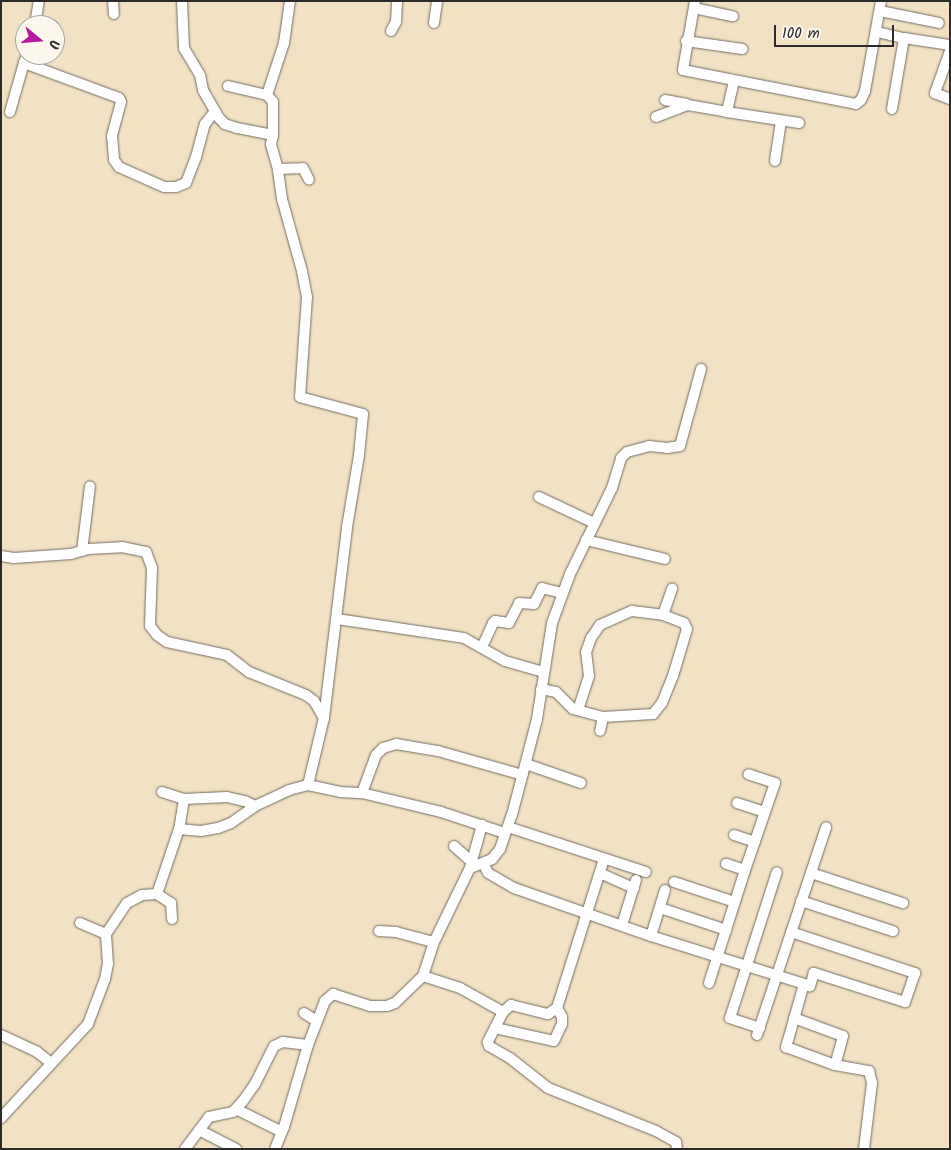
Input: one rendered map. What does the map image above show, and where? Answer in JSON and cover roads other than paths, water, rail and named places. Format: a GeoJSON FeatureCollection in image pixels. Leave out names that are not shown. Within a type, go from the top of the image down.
{"type":"FeatureCollection","features":[{"type":"Feature","properties":{"kind":"street"},"geometry":{"type":"LineString","coordinates":[[36,15],[38,1]]}},
{"type":"Feature","properties":{"kind":"street"},"geometry":{"type":"LineString","coordinates":[[113,1],[114,14]]}},
{"type":"Feature","properties":{"kind":"street"},"geometry":{"type":"LineString","coordinates":[[182,1],[184,48],[200,76],[203,90],[215,111],[225,124],[252,132],[273,135]]}},
{"type":"Feature","properties":{"kind":"street"},"geometry":{"type":"LineString","coordinates":[[267,95],[284,44],[290,1]]}},
{"type":"Feature","properties":{"kind":"street"},"geometry":{"type":"LineString","coordinates":[[391,31],[396,22],[397,1]]}},
{"type":"Feature","properties":{"kind":"street"},"geometry":{"type":"LineString","coordinates":[[434,23],[437,1]]}},
{"type":"Feature","properties":{"kind":"street"},"geometry":{"type":"LineString","coordinates":[[733,16],[694,5],[682,70],[856,104],[861,100],[865,91],[877,32],[880,6],[939,22]]}},
{"type":"Feature","properties":{"kind":"street"},"geometry":{"type":"LineString","coordinates":[[877,32],[950,46]]}},
{"type":"Feature","properties":{"kind":"street"},"geometry":{"type":"LineString","coordinates":[[892,109],[904,38]]}},
{"type":"Feature","properties":{"kind":"street"},"geometry":{"type":"LineString","coordinates":[[686,42],[742,49]]}},
{"type":"Feature","properties":{"kind":"street"},"geometry":{"type":"LineString","coordinates":[[950,51],[935,93],[950,99]]}},
{"type":"Feature","properties":{"kind":"street"},"geometry":{"type":"LineString","coordinates":[[10,112],[24,65]]}},
{"type":"Feature","properties":{"kind":"street"},"geometry":{"type":"LineString","coordinates":[[40,65],[119,98],[121,102],[112,136],[114,160],[120,167],[164,187],[186,183],[196,157],[205,124],[215,111]]}},
{"type":"Feature","properties":{"kind":"street"},"geometry":{"type":"LineString","coordinates":[[727,112],[734,81]]}},
{"type":"Feature","properties":{"kind":"street"},"geometry":{"type":"LineString","coordinates":[[228,86],[267,95],[273,102],[273,135],[271,144],[278,169],[282,199],[302,271],[307,297],[300,397],[363,414],[324,718],[308,785]]}},
{"type":"Feature","properties":{"kind":"street"},"geometry":{"type":"LineString","coordinates":[[665,100],[800,124]]}},
{"type":"Feature","properties":{"kind":"street"},"geometry":{"type":"LineString","coordinates":[[656,116],[688,104]]}},
{"type":"Feature","properties":{"kind":"street"},"geometry":{"type":"LineString","coordinates":[[775,161],[781,122]]}},
{"type":"Feature","properties":{"kind":"street"},"geometry":{"type":"LineString","coordinates":[[278,169],[303,168],[309,180]]}},
{"type":"Feature","properties":{"kind":"street"},"geometry":{"type":"LineString","coordinates":[[475,864],[496,855],[507,830],[537,719],[552,624],[562,593],[612,488],[620,462],[627,452],[649,446],[667,448],[680,446],[701,369]]}},
{"type":"Feature","properties":{"kind":"street"},"geometry":{"type":"LineString","coordinates":[[82,551],[90,486]]}},
{"type":"Feature","properties":{"kind":"street"},"geometry":{"type":"LineString","coordinates":[[539,497],[594,523]]}},
{"type":"Feature","properties":{"kind":"street"},"geometry":{"type":"LineString","coordinates":[[586,540],[665,559]]}},
{"type":"Feature","properties":{"kind":"street"},"geometry":{"type":"LineString","coordinates":[[1,556],[14,558],[71,554],[122,547],[146,552],[152,568],[150,626],[157,635],[168,642],[227,655],[249,672],[306,695],[314,701],[324,718]]}},
{"type":"Feature","properties":{"kind":"street"},"geometry":{"type":"LineString","coordinates":[[482,647],[493,623],[495,621],[510,623],[521,601],[535,604],[542,588],[562,593]]}},
{"type":"Feature","properties":{"kind":"street"},"geometry":{"type":"LineString","coordinates":[[663,615],[672,589]]}},
{"type":"Feature","properties":{"kind":"street"},"geometry":{"type":"LineString","coordinates":[[541,689],[556,692],[570,707],[578,710],[603,717],[653,714],[662,703],[673,676],[687,628],[684,623],[663,615],[632,611],[600,625],[591,638],[586,652],[590,676],[578,710]]}},
{"type":"Feature","properties":{"kind":"street"},"geometry":{"type":"LineString","coordinates":[[337,619],[464,638],[505,661],[543,672]]}},
{"type":"Feature","properties":{"kind":"street"},"geometry":{"type":"LineString","coordinates":[[600,731],[603,717]]}},
{"type":"Feature","properties":{"kind":"street"},"geometry":{"type":"LineString","coordinates":[[362,793],[376,755],[383,748],[396,744],[438,751],[523,775]]}},
{"type":"Feature","properties":{"kind":"street"},"geometry":{"type":"LineString","coordinates":[[526,764],[581,783]]}},
{"type":"Feature","properties":{"kind":"street"},"geometry":{"type":"LineString","coordinates":[[709,982],[775,782],[748,774]]}},
{"type":"Feature","properties":{"kind":"street"},"geometry":{"type":"LineString","coordinates":[[179,829],[201,831],[218,828],[231,823],[255,806],[289,790],[308,785],[340,792],[362,793],[441,812],[482,826],[507,830],[646,872]]}},
{"type":"Feature","properties":{"kind":"street"},"geometry":{"type":"LineString","coordinates":[[162,792],[184,799],[227,797],[255,806]]}},
{"type":"Feature","properties":{"kind":"street"},"geometry":{"type":"LineString","coordinates":[[157,894],[179,829],[184,799]]}},
{"type":"Feature","properties":{"kind":"street"},"geometry":{"type":"LineString","coordinates":[[738,803],[765,812]]}},
{"type":"Feature","properties":{"kind":"street"},"geometry":{"type":"LineString","coordinates":[[275,1149],[282,1132],[308,1045],[325,1001],[333,994],[370,1006],[387,1006],[395,1003],[423,976],[434,942],[475,864],[482,826]]}},
{"type":"Feature","properties":{"kind":"street"},"geometry":{"type":"LineString","coordinates":[[777,872],[730,1018],[759,1031],[826,827]]}},
{"type":"Feature","properties":{"kind":"street"},"geometry":{"type":"LineString","coordinates":[[734,835],[755,842]]}},
{"type":"Feature","properties":{"kind":"street"},"geometry":{"type":"LineString","coordinates":[[454,846],[475,864],[514,888],[651,936],[810,986],[814,973],[905,1002],[915,973],[791,932]]}},
{"type":"Feature","properties":{"kind":"street"},"geometry":{"type":"LineString","coordinates":[[604,860],[557,1008],[548,1014],[511,1005],[503,1012],[488,1042],[490,1047],[510,1058],[548,1088],[656,1131],[676,1142],[677,1149]]}},
{"type":"Feature","properties":{"kind":"street"},"geometry":{"type":"LineString","coordinates":[[726,864],[745,870]]}},
{"type":"Feature","properties":{"kind":"street"},"geometry":{"type":"LineString","coordinates":[[811,873],[903,903]]}},
{"type":"Feature","properties":{"kind":"street"},"geometry":{"type":"LineString","coordinates":[[602,874],[635,884],[622,925]]}},
{"type":"Feature","properties":{"kind":"street"},"geometry":{"type":"LineString","coordinates":[[674,882],[735,902]]}},
{"type":"Feature","properties":{"kind":"street"},"geometry":{"type":"LineString","coordinates":[[651,936],[665,890]]}},
{"type":"Feature","properties":{"kind":"street"},"geometry":{"type":"LineString","coordinates":[[1,1118],[41,1078],[51,1063],[88,1024],[105,978],[108,964],[106,934],[127,903],[142,895],[157,894],[171,903],[172,919]]}},
{"type":"Feature","properties":{"kind":"street"},"geometry":{"type":"LineString","coordinates":[[801,901],[893,932]]}},
{"type":"Feature","properties":{"kind":"street"},"geometry":{"type":"LineString","coordinates":[[660,908],[726,930]]}},
{"type":"Feature","properties":{"kind":"street"},"geometry":{"type":"LineString","coordinates":[[80,923],[106,934]]}},
{"type":"Feature","properties":{"kind":"street"},"geometry":{"type":"LineString","coordinates":[[379,931],[396,932],[434,942]]}},
{"type":"Feature","properties":{"kind":"street"},"geometry":{"type":"LineString","coordinates":[[423,976],[460,988],[503,1012]]}},
{"type":"Feature","properties":{"kind":"street"},"geometry":{"type":"LineString","coordinates":[[804,984],[786,1045],[787,1049],[835,1065],[869,1071],[872,1083],[864,1149]]}},
{"type":"Feature","properties":{"kind":"street"},"geometry":{"type":"LineString","coordinates":[[495,1028],[551,1041],[558,1036],[562,1024],[562,1017],[557,1008]]}},
{"type":"Feature","properties":{"kind":"street"},"geometry":{"type":"LineString","coordinates":[[304,1013],[317,1021]]}},
{"type":"Feature","properties":{"kind":"street"},"geometry":{"type":"LineString","coordinates":[[794,1018],[843,1036],[835,1065]]}},
{"type":"Feature","properties":{"kind":"street"},"geometry":{"type":"LineString","coordinates":[[1,1035],[37,1052],[51,1063]]}},
{"type":"Feature","properties":{"kind":"street"},"geometry":{"type":"LineString","coordinates":[[185,1149],[209,1117],[226,1114],[236,1109],[255,1084],[274,1046],[283,1042],[308,1045]]}},
{"type":"Feature","properties":{"kind":"street"},"geometry":{"type":"LineString","coordinates":[[236,1109],[282,1132]]}},
{"type":"Feature","properties":{"kind":"street"},"geometry":{"type":"LineString","coordinates":[[199,1130],[236,1149]]}}]}
